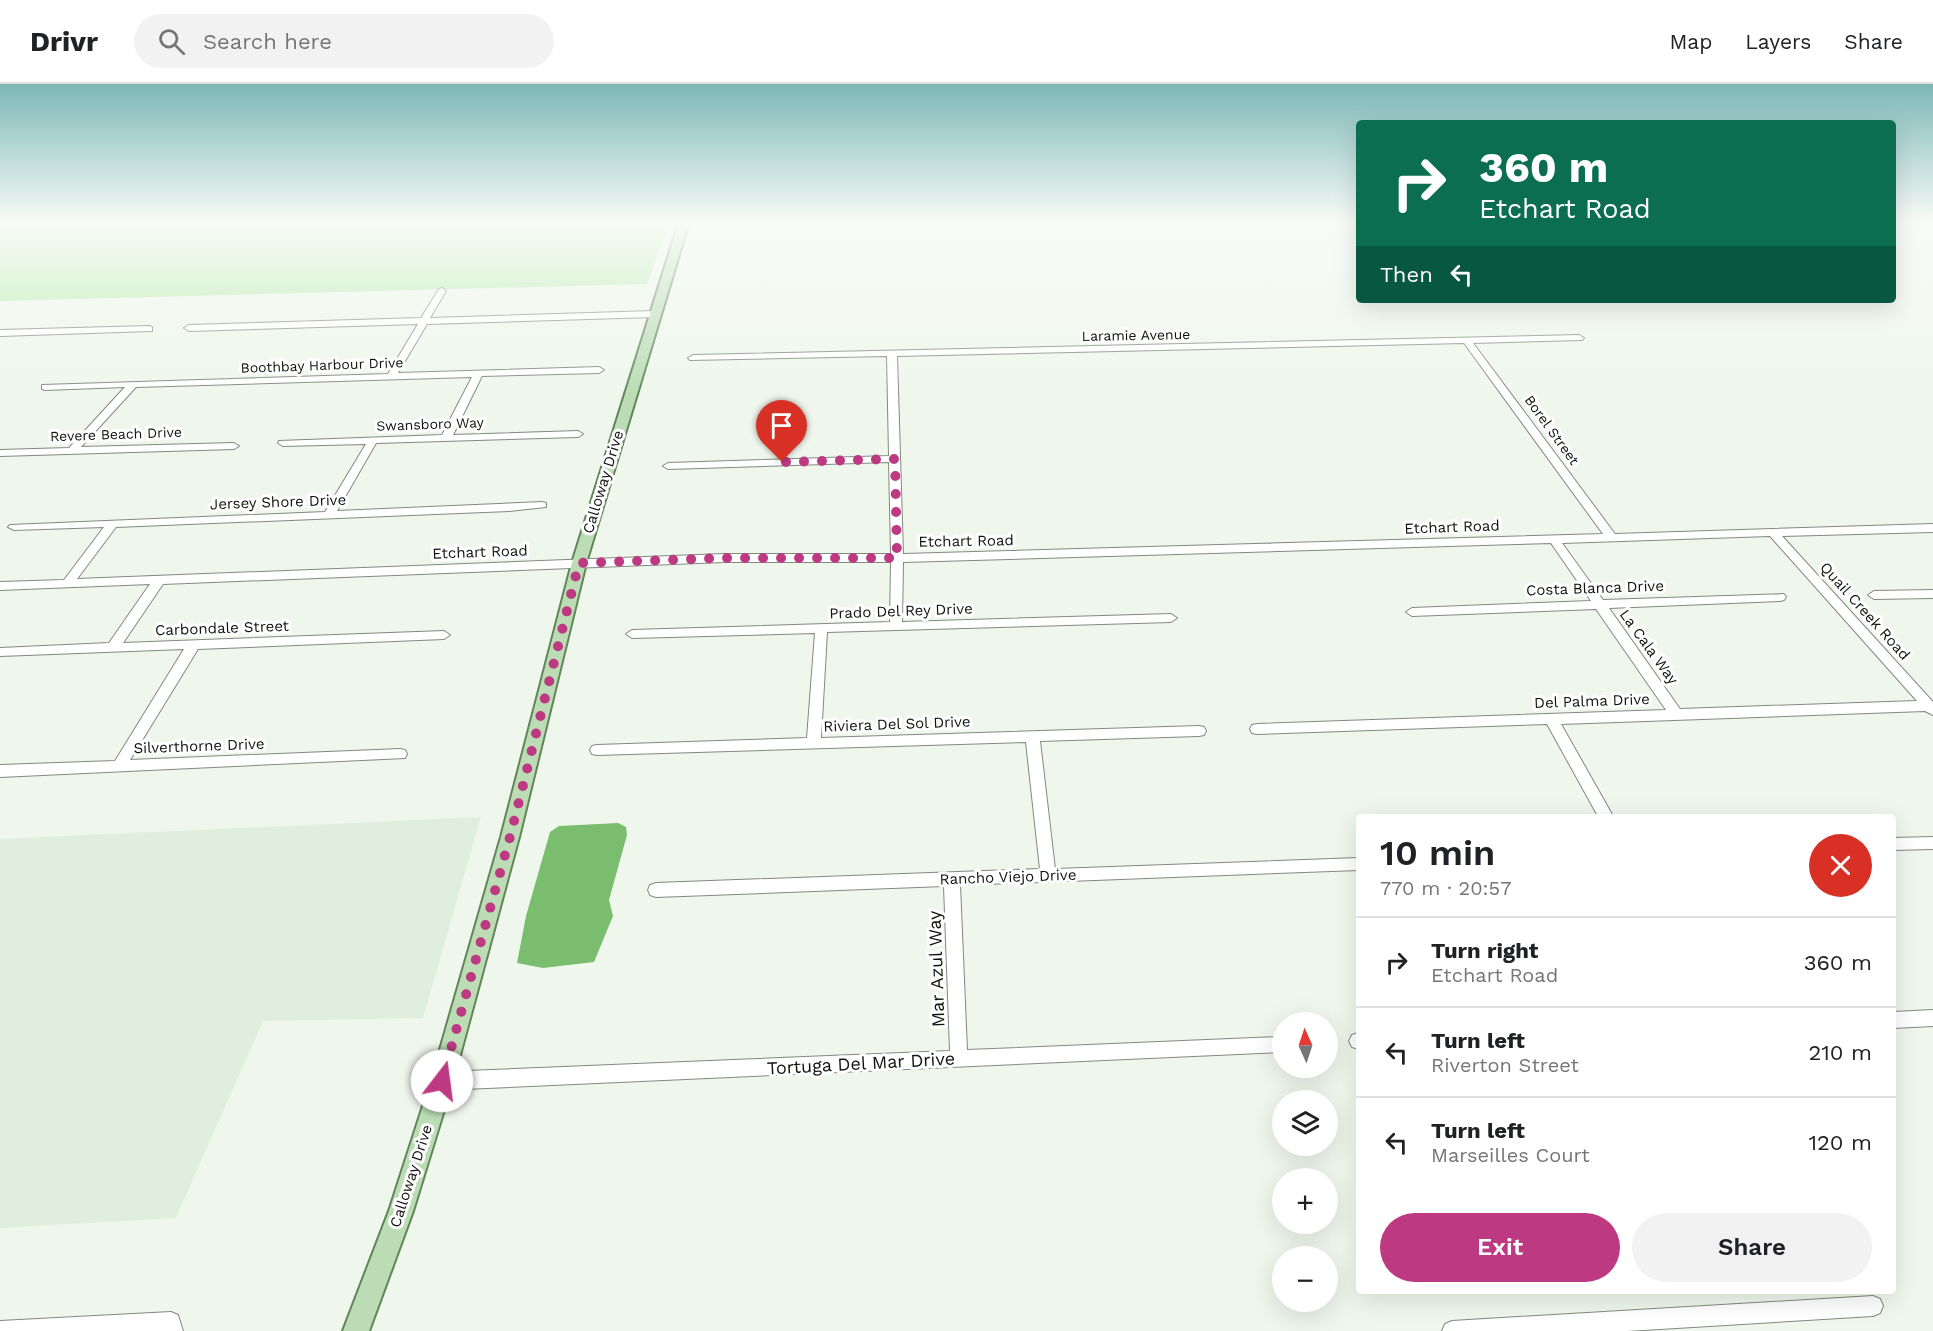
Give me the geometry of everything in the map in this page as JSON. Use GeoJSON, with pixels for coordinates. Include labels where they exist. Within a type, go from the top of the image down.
{"type":"FeatureCollection","features":[{"type":"Feature","properties":{"kind":"main road","name":"Calloway Drive"},"geometry":{"type":"LineString","coordinates":[[356,1331],[401,1211],[442,1081],[510,837],[579,563],[665,280]]}},
{"type":"Feature","properties":{"kind":"street"},"geometry":{"type":"LineString","coordinates":[[391,377],[442,291]]}},
{"type":"Feature","properties":{"kind":"street"},"geometry":{"type":"LineString","coordinates":[[189,328],[654,315]]}},
{"type":"Feature","properties":{"kind":"street"},"geometry":{"type":"LineString","coordinates":[[0,333],[149,329]]}},
{"type":"Feature","properties":{"kind":"street","name":"Laramie Avenue"},"geometry":{"type":"LineString","coordinates":[[693,358],[1579,338]]}},
{"type":"Feature","properties":{"kind":"street","name":"Borel Street"},"geometry":{"type":"LineString","coordinates":[[1467,341],[1611,537]]}},
{"type":"Feature","properties":{"kind":"street"},"geometry":{"type":"LineString","coordinates":[[892,353],[897,558],[896,627]]}},
{"type":"Feature","properties":{"kind":"street","name":"Boothbay Harbour Drive"},"geometry":{"type":"LineString","coordinates":[[45,387],[599,370]]}},
{"type":"Feature","properties":{"kind":"street"},"geometry":{"type":"LineString","coordinates":[[446,438],[478,374]]}},
{"type":"Feature","properties":{"kind":"street"},"geometry":{"type":"LineString","coordinates":[[72,451],[133,385]]}},
{"type":"Feature","properties":{"kind":"street","name":"Swansboro Way"},"geometry":{"type":"LineString","coordinates":[[283,444],[578,434]]}},
{"type":"Feature","properties":{"kind":"street"},"geometry":{"type":"LineString","coordinates":[[329,515],[373,440]]}},
{"type":"Feature","properties":{"kind":"street","name":"Revere Beach Drive"},"geometry":{"type":"LineString","coordinates":[[0,453],[234,446]]}},
{"type":"Feature","properties":{"kind":"street"},"geometry":{"type":"LineString","coordinates":[[668,466],[895,459]]}},
{"type":"Feature","properties":{"kind":"street","name":"Jersey Shore Drive"},"geometry":{"type":"LineString","coordinates":[[14,527],[542,505]]}},
{"type":"Feature","properties":{"kind":"street"},"geometry":{"type":"LineString","coordinates":[[68,583],[112,524]]}},
{"type":"Feature","properties":{"kind":"street","name":"Etchart Road"},"geometry":{"type":"LineString","coordinates":[[0,586],[724,558],[897,558],[1933,528]]}},
{"type":"Feature","properties":{"kind":"street","name":"Quail Creek Road"},"geometry":{"type":"LineString","coordinates":[[1773,533],[1931,709]]}},
{"type":"Feature","properties":{"kind":"street","name":"La Cala Way"},"geometry":{"type":"LineString","coordinates":[[1554,539],[1677,715]]}},
{"type":"Feature","properties":{"kind":"street"},"geometry":{"type":"LineString","coordinates":[[113,648],[159,580]]}},
{"type":"Feature","properties":{"kind":"street"},"geometry":{"type":"LineString","coordinates":[[1874,595],[1933,594]]}},
{"type":"Feature","properties":{"kind":"street","name":"Costa Blanca Drive"},"geometry":{"type":"LineString","coordinates":[[1412,612],[1780,597]]}},
{"type":"Feature","properties":{"kind":"street","name":"Prado Del Rey Drive"},"geometry":{"type":"LineString","coordinates":[[632,634],[1171,618]]}},
{"type":"Feature","properties":{"kind":"street"},"geometry":{"type":"LineString","coordinates":[[814,743],[821,630]]}},
{"type":"Feature","properties":{"kind":"street","name":"Carbondale Street"},"geometry":{"type":"LineString","coordinates":[[0,652],[444,635]]}},
{"type":"Feature","properties":{"kind":"street"},"geometry":{"type":"LineString","coordinates":[[119,766],[193,646]]}},
{"type":"Feature","properties":{"kind":"street","name":"Del Palma Drive"},"geometry":{"type":"LineString","coordinates":[[1257,729],[1931,709]]}},
{"type":"Feature","properties":{"kind":"street"},"geometry":{"type":"LineString","coordinates":[[1551,719],[1605,814]]}},
{"type":"Feature","properties":{"kind":"street","name":"Riviera Del Sol Drive"},"geometry":{"type":"LineString","coordinates":[[597,750],[1199,730]]}},
{"type":"Feature","properties":{"kind":"street"},"geometry":{"type":"LineString","coordinates":[[1032,736],[1048,875]]}},
{"type":"Feature","properties":{"kind":"street","name":"Silverthorne Drive"},"geometry":{"type":"LineString","coordinates":[[0,771],[400,754]]}},
{"type":"Feature","properties":{"kind":"street"},"geometry":{"type":"LineString","coordinates":[[1896,844],[1933,843]]}},
{"type":"Feature","properties":{"kind":"street","name":"Rancho Viejo Drive"},"geometry":{"type":"LineString","coordinates":[[656,890],[1356,864]]}},
{"type":"Feature","properties":{"kind":"street","name":"Mar Azul Way"},"geometry":{"type":"LineString","coordinates":[[952,879],[959,1058]]}},
{"type":"Feature","properties":{"kind":"street"},"geometry":{"type":"LineString","coordinates":[[1896,1020],[1933,1018]]}},
{"type":"Feature","properties":{"kind":"street","name":"Tortuga Del Mar Drive"},"geometry":{"type":"LineString","coordinates":[[442,1081],[1272,1045]]}},
{"type":"Feature","properties":{"kind":"street"},"geometry":{"type":"LineString","coordinates":[[1452,1331],[1873,1306]]}},
{"type":"Feature","properties":{"kind":"street"},"geometry":{"type":"LineString","coordinates":[[0,1331],[171,1322],[173,1331]]}},
{"type":"Feature","properties":{"kind":"shaded area"},"geometry":{"type":"Polygon","coordinates":[[[0,280],[648,280],[647,284],[0,301],[0,280]]]}},
{"type":"Feature","properties":{"kind":"shaded area"},"geometry":{"type":"Polygon","coordinates":[[[481,817],[423,1018],[263,1021],[176,1218],[0,1228],[0,839],[481,817]]]}},
{"type":"Feature","properties":{"kind":"shaded area"},"geometry":{"type":"Polygon","coordinates":[[[618,823],[626,827],[627,835],[609,900],[613,916],[594,962],[543,968],[517,963],[526,916],[550,832],[559,826],[618,823]]]}},
{"type":"Feature","properties":{"kind":"route"},"geometry":{"type":"LineString","coordinates":[[442,1081],[510,837],[579,563],[724,558],[897,558],[895,459],[782,462]]}}]}
